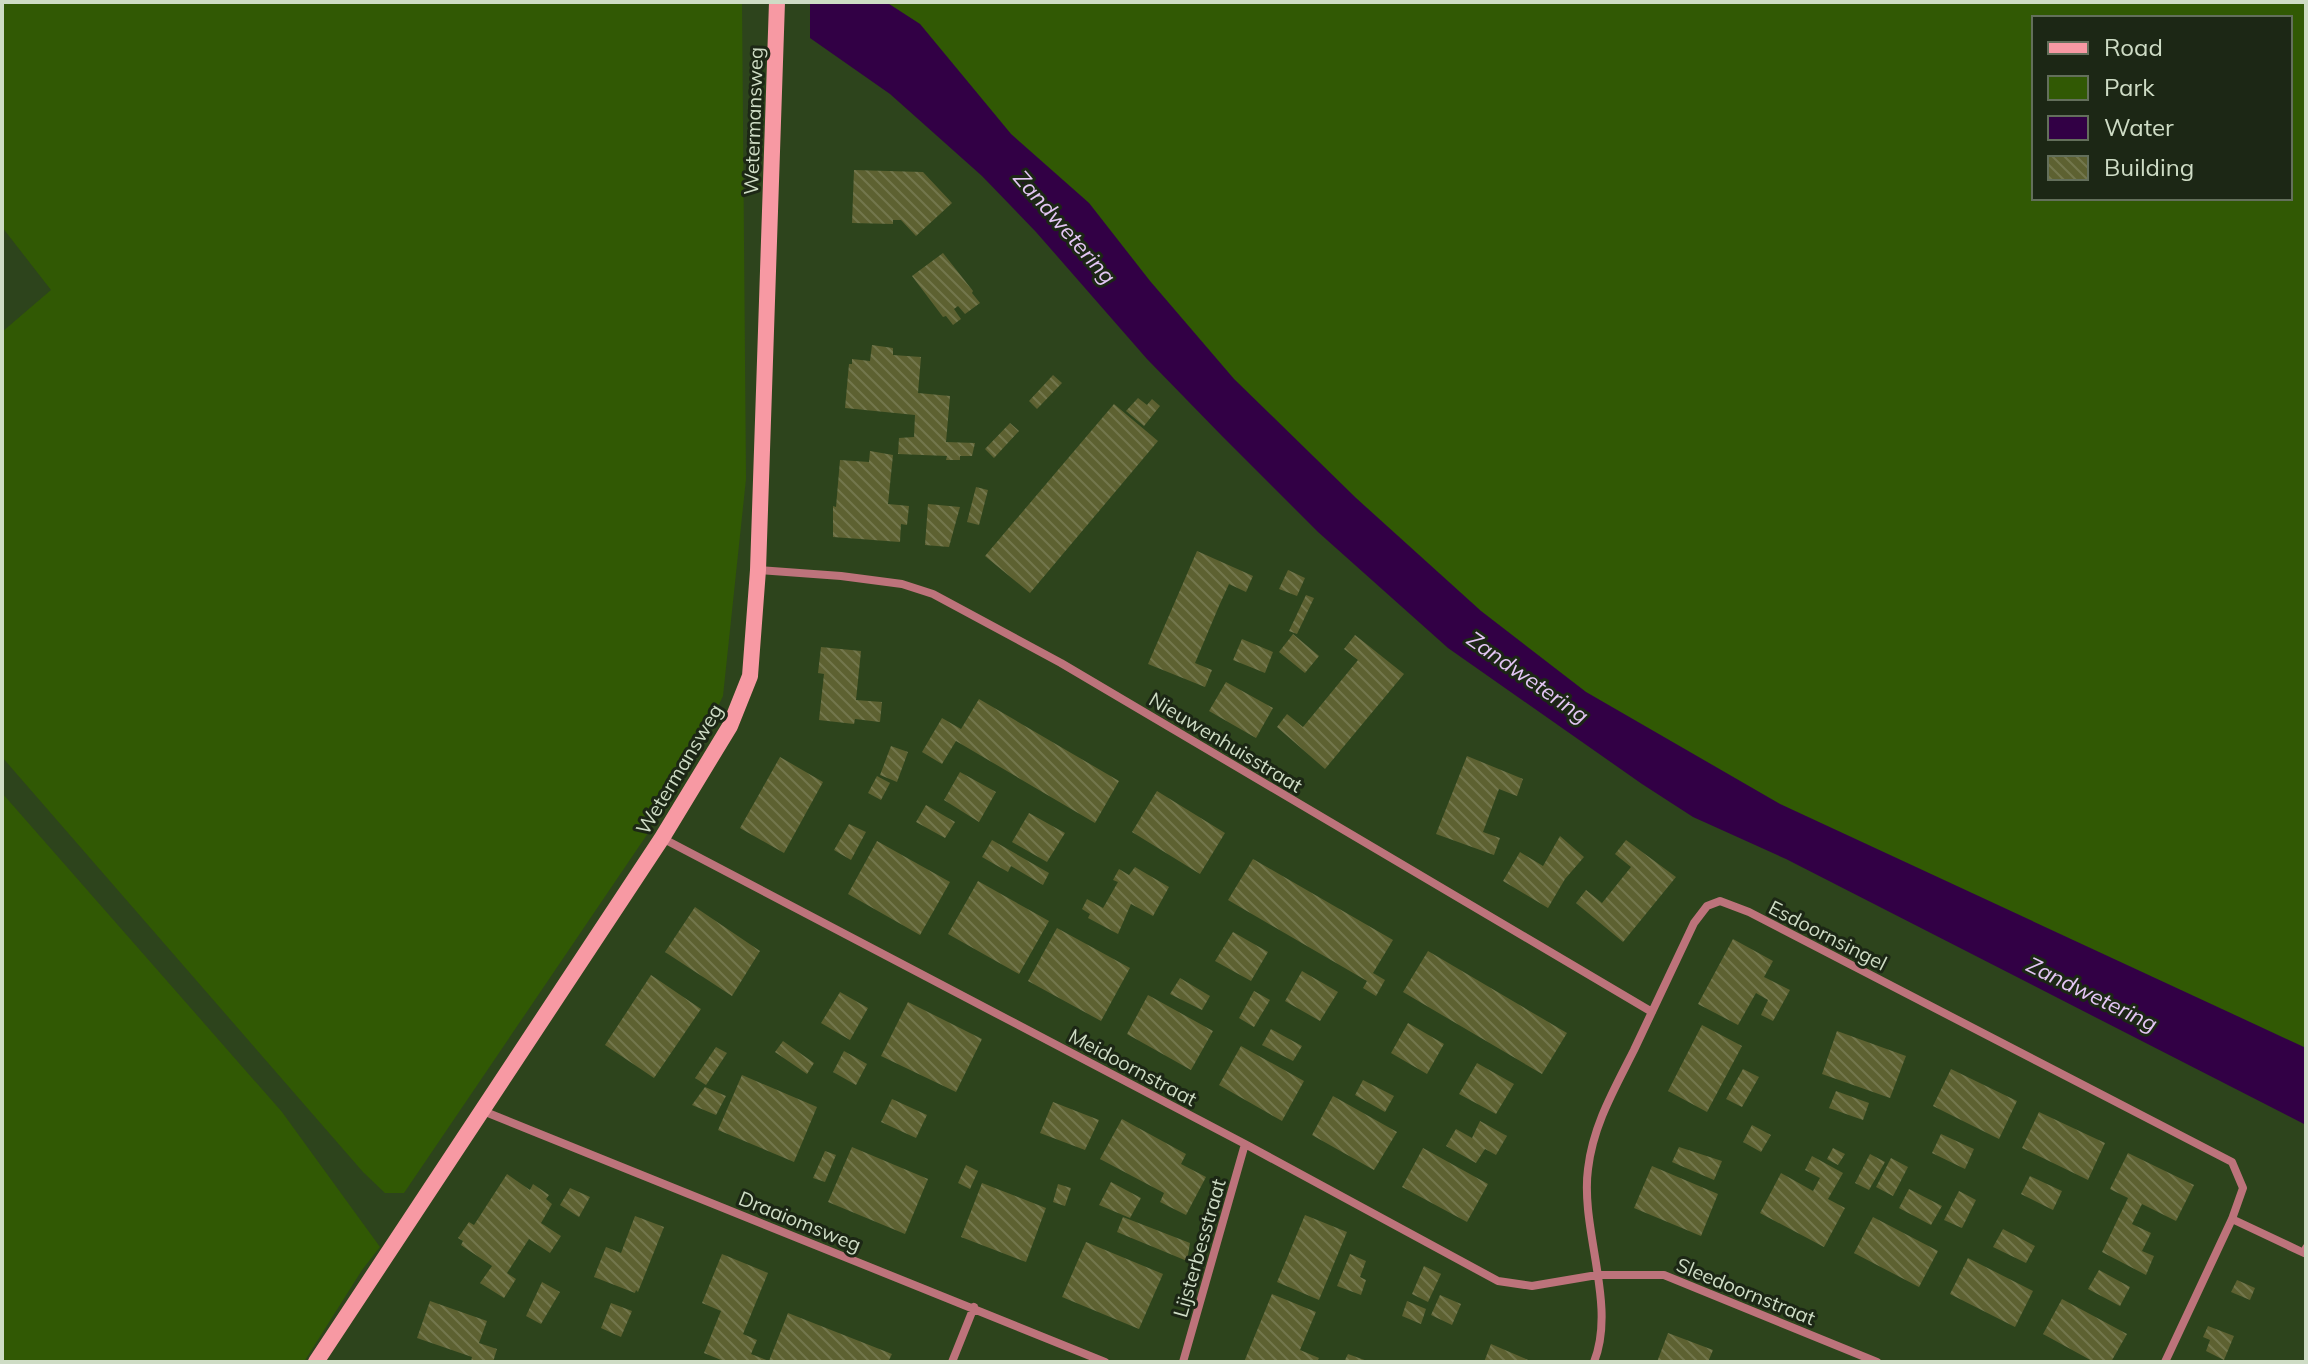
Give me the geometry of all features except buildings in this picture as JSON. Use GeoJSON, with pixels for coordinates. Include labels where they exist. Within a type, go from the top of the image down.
{"type":"FeatureCollection","features":[{"type":"Feature","properties":{"kind":"street","name":"Wetermansweg"},"geometry":{"type":"LineString","coordinates":[[316,1362],[662,838],[738,711],[750,676],[758,570],[777,2]]}},
{"type":"Feature","properties":{"kind":"street","name":"Nieuwenhuisstraat"},"geometry":{"type":"LineString","coordinates":[[758,570],[902,584],[933,594],[1061,663],[1652,1012]]}},
{"type":"Feature","properties":{"kind":"street","name":"Meidoornstraat"},"geometry":{"type":"LineString","coordinates":[[662,838],[1245,1144],[1498,1281],[1532,1286],[1597,1275]]}},
{"type":"Feature","properties":{"kind":"street","name":"Esdoornsingel"},"geometry":{"type":"LineString","coordinates":[[1594,1362],[1602,1342],[1586,1195],[1587,1169],[1595,1129],[1694,923],[1707,906],[1720,901],[1764,919],[2232,1162],[2243,1188],[2232,1219]]}},
{"type":"Feature","properties":{"kind":"street","name":"Draaiomsweg"},"geometry":{"type":"LineString","coordinates":[[483,1111],[1105,1362]]}},
{"type":"Feature","properties":{"kind":"street","name":"Lijsterbesstraat"},"geometry":{"type":"LineString","coordinates":[[1183,1362],[1245,1144]]}},
{"type":"Feature","properties":{"kind":"street"},"geometry":{"type":"LineString","coordinates":[[2165,1362],[2232,1219],[2304,1253],[2306,1248]]}},
{"type":"Feature","properties":{"kind":"street","name":"Sleedoornstraat"},"geometry":{"type":"LineString","coordinates":[[1597,1275],[1664,1275],[1877,1362]]}},
{"type":"Feature","properties":{"kind":"street"},"geometry":{"type":"LineString","coordinates":[[952,1362],[974,1307]]}},
{"type":"Feature","properties":{"kind":"green space"},"geometry":{"type":"Polygon","coordinates":[[[2,2],[742,2],[746,479],[723,696],[682,783],[404,1193],[385,1193],[363,1172],[2,757],[2,332],[51,290],[2,227],[2,2]]]}},
{"type":"Feature","properties":{"kind":"green space"},"geometry":{"type":"Polygon","coordinates":[[[886,2],[2306,2],[2306,1048],[1780,804],[1586,692],[1481,611],[1356,498],[1234,379],[1150,281],[1089,203],[1011,134],[920,24],[886,2]]]}},
{"type":"Feature","properties":{"kind":"green space"},"geometry":{"type":"Polygon","coordinates":[[[2,793],[282,1112],[380,1247],[304,1362],[2,1362],[2,793]]]}},
{"type":"Feature","properties":{"kind":"water","name":"Zandwetering"},"geometry":{"type":"Polygon","coordinates":[[[810,2],[886,2],[920,24],[1011,134],[1089,203],[1150,281],[1234,379],[1356,498],[1481,611],[1586,692],[1780,804],[2306,1048],[2306,1125],[1786,859],[1693,817],[1448,648],[1318,532],[1222,436],[1147,359],[1036,232],[982,176],[890,94],[810,38],[810,2]]]}}]}
